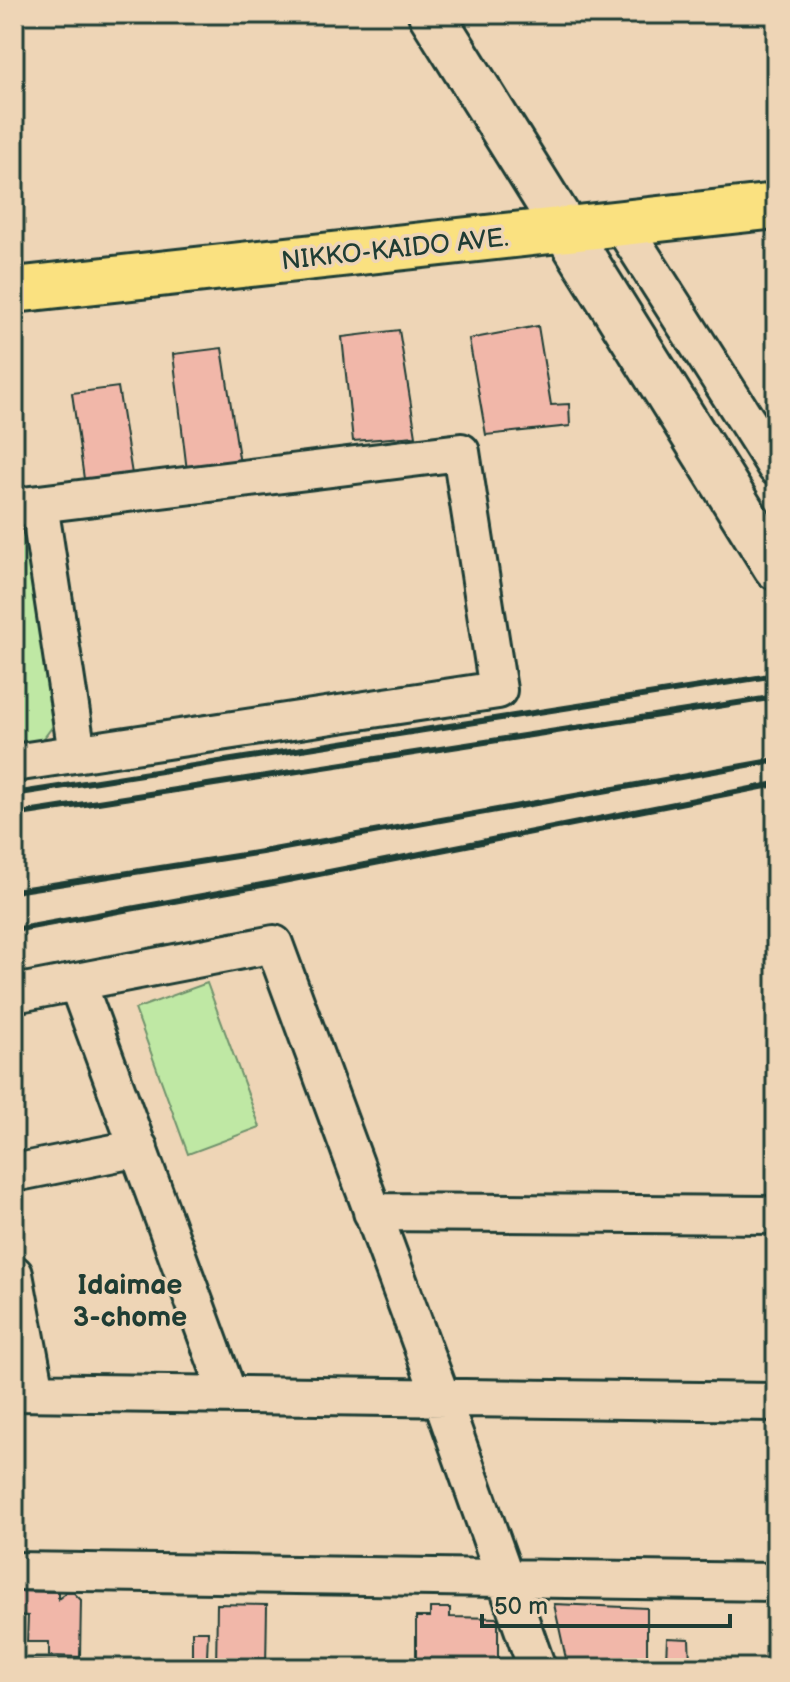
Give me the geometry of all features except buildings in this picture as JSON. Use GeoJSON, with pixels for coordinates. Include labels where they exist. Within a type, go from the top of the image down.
{"type":"FeatureCollection","features":[{"type":"Feature","properties":{"kind":"highway","name":"NIKKO-KAIDO AVE."},"geometry":{"type":"LineString","coordinates":[[14,290],[776,206]]}},
{"type":"Feature","properties":{"kind":"main road"},"geometry":{"type":"LineString","coordinates":[[431,14],[776,567]]}},
{"type":"Feature","properties":{"kind":"street"},"geometry":{"type":"LineString","coordinates":[[622,225],[776,467]]}},
{"type":"Feature","properties":{"kind":"street"},"geometry":{"type":"LineString","coordinates":[[14,763],[498,690],[461,452],[26,505],[77,753]]}},
{"type":"Feature","properties":{"kind":"street"},"geometry":{"type":"LineString","coordinates":[[14,994],[274,944],[537,1668]]}},
{"type":"Feature","properties":{"kind":"street"},"geometry":{"type":"LineString","coordinates":[[77,982],[228,1394]]}},
{"type":"Feature","properties":{"kind":"street"},"geometry":{"type":"LineString","coordinates":[[14,1173],[139,1148]]}},
{"type":"Feature","properties":{"kind":"street"},"geometry":{"type":"LineString","coordinates":[[372,1212],[776,1215]]}},
{"type":"Feature","properties":{"kind":"street"},"geometry":{"type":"LineString","coordinates":[[14,1274],[25,1392],[776,1402]]}},
{"type":"Feature","properties":{"kind":"street"},"geometry":{"type":"LineString","coordinates":[[14,1571],[776,1582]]}},
{"type":"Feature","properties":{"kind":"green space"},"geometry":{"type":"Polygon","coordinates":[[[14,527],[28,538],[58,719],[41,742],[14,746],[14,527]]]}},
{"type":"Feature","properties":{"kind":"green space"},"geometry":{"type":"Polygon","coordinates":[[[207,983],[260,1127],[188,1154],[135,1009],[207,983]]]}},
{"type":"Feature","properties":{"kind":"railway"},"geometry":{"type":"LineString","coordinates":[[14,794],[776,675]]}},
{"type":"Feature","properties":{"kind":"railway"},"geometry":{"type":"LineString","coordinates":[[14,815],[776,697]]}},
{"type":"Feature","properties":{"kind":"railway"},"geometry":{"type":"LineString","coordinates":[[14,891],[262,852],[776,760]]}},
{"type":"Feature","properties":{"kind":"railway"},"geometry":{"type":"LineString","coordinates":[[14,930],[273,883],[776,784]]}},
{"type":"Feature","properties":{"kind":"district","name":"Idaimae 3-chome"},"geometry":{"type":"Point","coordinates":[130,1301]}}]}
